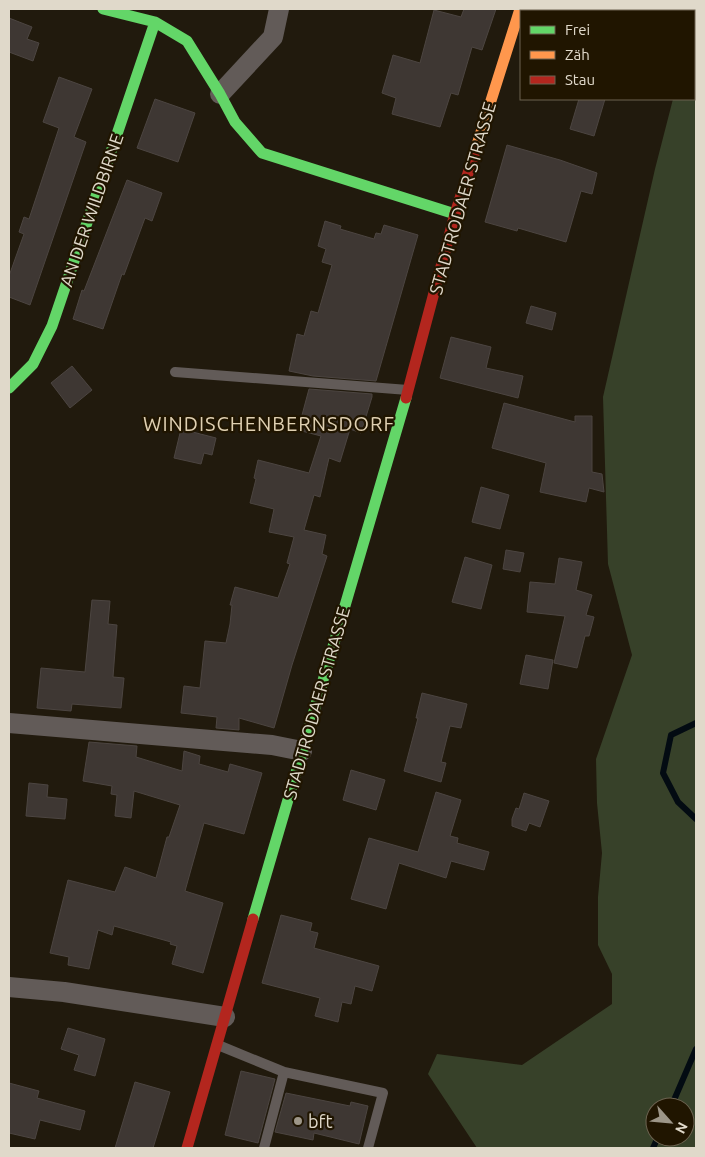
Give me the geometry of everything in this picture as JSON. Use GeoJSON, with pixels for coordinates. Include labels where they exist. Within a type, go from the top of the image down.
{"type":"FeatureCollection","features":[{"type":"Feature","properties":{"kind":"main road"},"geometry":{"type":"LineString","coordinates":[[103,9],[154,22],[187,41],[235,122],[262,153],[456,214]]}},
{"type":"Feature","properties":{"kind":"main road","name":"STADTRODAER STRASSE"},"geometry":{"type":"LineString","coordinates":[[190,1146],[225,1017],[408,390],[456,214],[520,9]]}},
{"type":"Feature","properties":{"kind":"main road","name":"AN DER WILDBIRNE"},"geometry":{"type":"LineString","coordinates":[[9,388],[33,364],[52,326],[154,22]]}},
{"type":"Feature","properties":{"kind":"street"},"geometry":{"type":"LineString","coordinates":[[220,94],[273,37],[279,9]]}},
{"type":"Feature","properties":{"kind":"street"},"geometry":{"type":"LineString","coordinates":[[9,723],[272,745],[302,751]]}},
{"type":"Feature","properties":{"kind":"street"},"geometry":{"type":"LineString","coordinates":[[9,987],[64,992],[225,1017]]}},
{"type":"Feature","properties":{"kind":"lane"},"geometry":{"type":"LineString","coordinates":[[508,45],[520,47]]}},
{"type":"Feature","properties":{"kind":"lane"},"geometry":{"type":"LineString","coordinates":[[175,372],[408,390]]}},
{"type":"Feature","properties":{"kind":"lane"},"geometry":{"type":"LineString","coordinates":[[217,1045],[284,1072],[383,1093],[368,1148]]}},
{"type":"Feature","properties":{"kind":"lane"},"geometry":{"type":"LineString","coordinates":[[264,1148],[284,1072]]}},
{"type":"Feature","properties":{"kind":"green space"},"geometry":{"type":"Polygon","coordinates":[[[696,52],[696,1148],[477,1148],[428,1074],[437,1054],[522,1065],[612,1004],[612,974],[598,945],[598,897],[602,853],[597,803],[596,759],[632,655],[608,564],[603,397],[673,100],[695,100],[696,52]]]}},
{"type":"Feature","properties":{"kind":"building"},"geometry":{"type":"Polygon","coordinates":[[[464,9],[496,9],[482,50],[472,47],[458,95],[451,93],[440,127],[392,114],[396,98],[382,93],[393,55],[420,63],[434,10],[461,17],[464,9]]]}},
{"type":"Feature","properties":{"kind":"building"},"geometry":{"type":"Polygon","coordinates":[[[9,18],[32,27],[27,39],[39,43],[33,61],[9,52],[9,18]]]}},
{"type":"Feature","properties":{"kind":"building"},"geometry":{"type":"Polygon","coordinates":[[[59,77],[92,89],[74,137],[86,142],[30,305],[9,297],[9,276],[24,234],[19,232],[24,217],[29,219],[59,128],[43,122],[59,77]]]}},
{"type":"Feature","properties":{"kind":"building"},"geometry":{"type":"Polygon","coordinates":[[[155,99],[195,113],[178,162],[137,148],[155,99]]]}},
{"type":"Feature","properties":{"kind":"building"},"geometry":{"type":"Polygon","coordinates":[[[579,100],[605,100],[594,136],[570,129],[579,100]]]}},
{"type":"Feature","properties":{"kind":"building"},"geometry":{"type":"Polygon","coordinates":[[[507,145],[597,173],[592,194],[581,191],[566,242],[518,228],[517,231],[485,222],[507,145]]]}},
{"type":"Feature","properties":{"kind":"building"},"geometry":{"type":"Polygon","coordinates":[[[127,180],[162,193],[152,221],[145,218],[124,275],[122,274],[103,329],[73,319],[82,290],[84,291],[127,180]]]}},
{"type":"Feature","properties":{"kind":"building"},"geometry":{"type":"Polygon","coordinates":[[[325,221],[341,226],[340,229],[374,239],[376,233],[381,234],[384,225],[418,235],[376,381],[313,376],[289,371],[297,334],[304,336],[311,311],[318,313],[332,265],[322,262],[326,249],[318,246],[325,221]]]}},
{"type":"Feature","properties":{"kind":"building"},"geometry":{"type":"Polygon","coordinates":[[[531,306],[556,313],[552,330],[526,323],[531,306]]]}},
{"type":"Feature","properties":{"kind":"building"},"geometry":{"type":"Polygon","coordinates":[[[451,337],[491,347],[486,368],[523,376],[518,398],[440,378],[451,337]]]}},
{"type":"Feature","properties":{"kind":"building"},"geometry":{"type":"Polygon","coordinates":[[[72,366],[92,390],[70,408],[51,383],[72,366]]]}},
{"type":"Feature","properties":{"kind":"building"},"geometry":{"type":"Polygon","coordinates":[[[309,389],[372,394],[372,397],[361,433],[350,429],[340,462],[329,458],[320,497],[314,495],[304,530],[326,535],[322,554],[327,556],[274,728],[239,718],[239,730],[216,728],[217,717],[181,713],[184,686],[200,688],[205,641],[226,643],[232,605],[230,605],[235,587],[278,598],[290,564],[287,563],[294,537],[269,532],[274,509],[250,503],[256,479],[254,478],[258,460],[309,473],[321,436],[298,430],[309,389]]]}},
{"type":"Feature","properties":{"kind":"building"},"geometry":{"type":"Polygon","coordinates":[[[504,403],[575,422],[575,416],[592,416],[592,472],[602,474],[604,492],[589,488],[586,502],[540,492],[546,463],[492,448],[504,403]]]}},
{"type":"Feature","properties":{"kind":"building"},"geometry":{"type":"Polygon","coordinates":[[[181,429],[216,438],[212,455],[204,453],[201,464],[174,458],[181,429]]]}},
{"type":"Feature","properties":{"kind":"building"},"geometry":{"type":"Polygon","coordinates":[[[481,487],[509,495],[500,529],[472,522],[481,487]]]}},
{"type":"Feature","properties":{"kind":"building"},"geometry":{"type":"Polygon","coordinates":[[[506,550],[524,553],[520,572],[503,569],[506,550]]]}},
{"type":"Feature","properties":{"kind":"building"},"geometry":{"type":"Polygon","coordinates":[[[465,557],[492,565],[481,609],[452,602],[465,557]]]}},
{"type":"Feature","properties":{"kind":"building"},"geometry":{"type":"Polygon","coordinates":[[[559,558],[582,562],[576,590],[592,595],[586,615],[594,617],[589,636],[585,636],[577,668],[554,663],[565,616],[527,612],[530,582],[555,584],[559,558]]]}},
{"type":"Feature","properties":{"kind":"building"},"geometry":{"type":"Polygon","coordinates":[[[92,600],[110,601],[108,624],[117,625],[113,677],[124,678],[121,708],[72,704],[71,711],[37,708],[41,668],[85,672],[92,600]]]}},
{"type":"Feature","properties":{"kind":"building"},"geometry":{"type":"Polygon","coordinates":[[[526,655],[553,660],[548,689],[520,684],[526,655]]]}},
{"type":"Feature","properties":{"kind":"building"},"geometry":{"type":"Polygon","coordinates":[[[422,693],[467,704],[461,728],[450,726],[441,762],[446,763],[441,782],[404,771],[418,718],[416,718],[422,693]]]}},
{"type":"Feature","properties":{"kind":"building"},"geometry":{"type":"Polygon","coordinates":[[[89,742],[137,746],[136,757],[182,771],[184,751],[200,756],[199,764],[228,772],[230,764],[262,773],[244,834],[204,823],[185,891],[223,903],[203,973],[172,964],[177,946],[170,944],[171,942],[114,926],[112,935],[98,930],[89,969],[68,965],[69,957],[50,953],[68,880],[115,892],[125,867],[156,878],[167,837],[169,837],[180,805],[134,791],[131,818],[115,816],[117,795],[111,794],[112,786],[83,781],[89,742]]]}},
{"type":"Feature","properties":{"kind":"building"},"geometry":{"type":"Polygon","coordinates":[[[351,770],[385,780],[376,810],[343,800],[351,770]]]}},
{"type":"Feature","properties":{"kind":"building"},"geometry":{"type":"Polygon","coordinates":[[[29,783],[48,785],[47,797],[67,799],[65,819],[26,816],[29,783]]]}},
{"type":"Feature","properties":{"kind":"building"},"geometry":{"type":"Polygon","coordinates":[[[436,792],[461,800],[450,836],[458,838],[457,843],[489,852],[484,870],[451,861],[446,878],[399,863],[386,909],[351,899],[369,838],[418,852],[436,792]]]}},
{"type":"Feature","properties":{"kind":"building"},"geometry":{"type":"Polygon","coordinates":[[[524,793],[549,801],[540,827],[529,823],[526,831],[512,826],[512,819],[516,808],[519,809],[524,793]]]}},
{"type":"Feature","properties":{"kind":"building"},"geometry":{"type":"Polygon","coordinates":[[[281,915],[312,923],[310,931],[318,933],[314,948],[379,966],[372,991],[355,986],[351,1004],[342,1002],[338,1022],[315,1016],[320,998],[262,983],[281,915]]]}},
{"type":"Feature","properties":{"kind":"building"},"geometry":{"type":"Polygon","coordinates":[[[68,1028],[105,1039],[95,1076],[74,1070],[79,1055],[61,1049],[68,1028]]]}},
{"type":"Feature","properties":{"kind":"building"},"geometry":{"type":"Polygon","coordinates":[[[241,1071],[275,1079],[258,1143],[225,1135],[241,1071]]]}},
{"type":"Feature","properties":{"kind":"building"},"geometry":{"type":"Polygon","coordinates":[[[135,1082],[170,1092],[161,1122],[153,1148],[115,1148],[135,1082]]]}},
{"type":"Feature","properties":{"kind":"building"},"geometry":{"type":"Polygon","coordinates":[[[9,1083],[39,1091],[37,1098],[85,1111],[80,1130],[40,1120],[35,1139],[9,1133],[9,1083]]]}},
{"type":"Feature","properties":{"kind":"building"},"geometry":{"type":"Polygon","coordinates":[[[286,1093],[350,1106],[351,1102],[368,1106],[359,1144],[314,1133],[313,1140],[275,1132],[286,1093]]]}},
{"type":"Feature","properties":{"kind":"waterway"},"geometry":{"type":"LineString","coordinates":[[696,723],[671,735],[663,773],[678,802],[696,819]]}},
{"type":"Feature","properties":{"kind":"waterway"},"geometry":{"type":"LineString","coordinates":[[675,1097],[696,1049]]}},
{"type":"Feature","properties":{"kind":"traffic: fast"},"geometry":{"type":"LineString","coordinates":[[103,9],[155,22],[187,41],[235,122],[262,153],[455,214]]}},
{"type":"Feature","properties":{"kind":"traffic: fast"},"geometry":{"type":"LineString","coordinates":[[9,388],[33,364],[52,326],[155,22]]}},
{"type":"Feature","properties":{"kind":"traffic: fast"},"geometry":{"type":"LineString","coordinates":[[253,919],[406,398]]}},
{"type":"Feature","properties":{"kind":"traffic: slow"},"geometry":{"type":"LineString","coordinates":[[476,148],[520,9]]}},
{"type":"Feature","properties":{"kind":"traffic: jam"},"geometry":{"type":"LineString","coordinates":[[406,398],[455,214],[476,148]]}},
{"type":"Feature","properties":{"kind":"traffic: jam"},"geometry":{"type":"LineString","coordinates":[[187,1148],[253,919]]}},
{"type":"Feature","properties":{"kind":"place","name":"bft"},"geometry":{"type":"Point","coordinates":[298,1121]}},
{"type":"Feature","properties":{"kind":"district","name":"WINDISCHENBERNSDORF"},"geometry":{"type":"Point","coordinates":[269,423]}}]}
